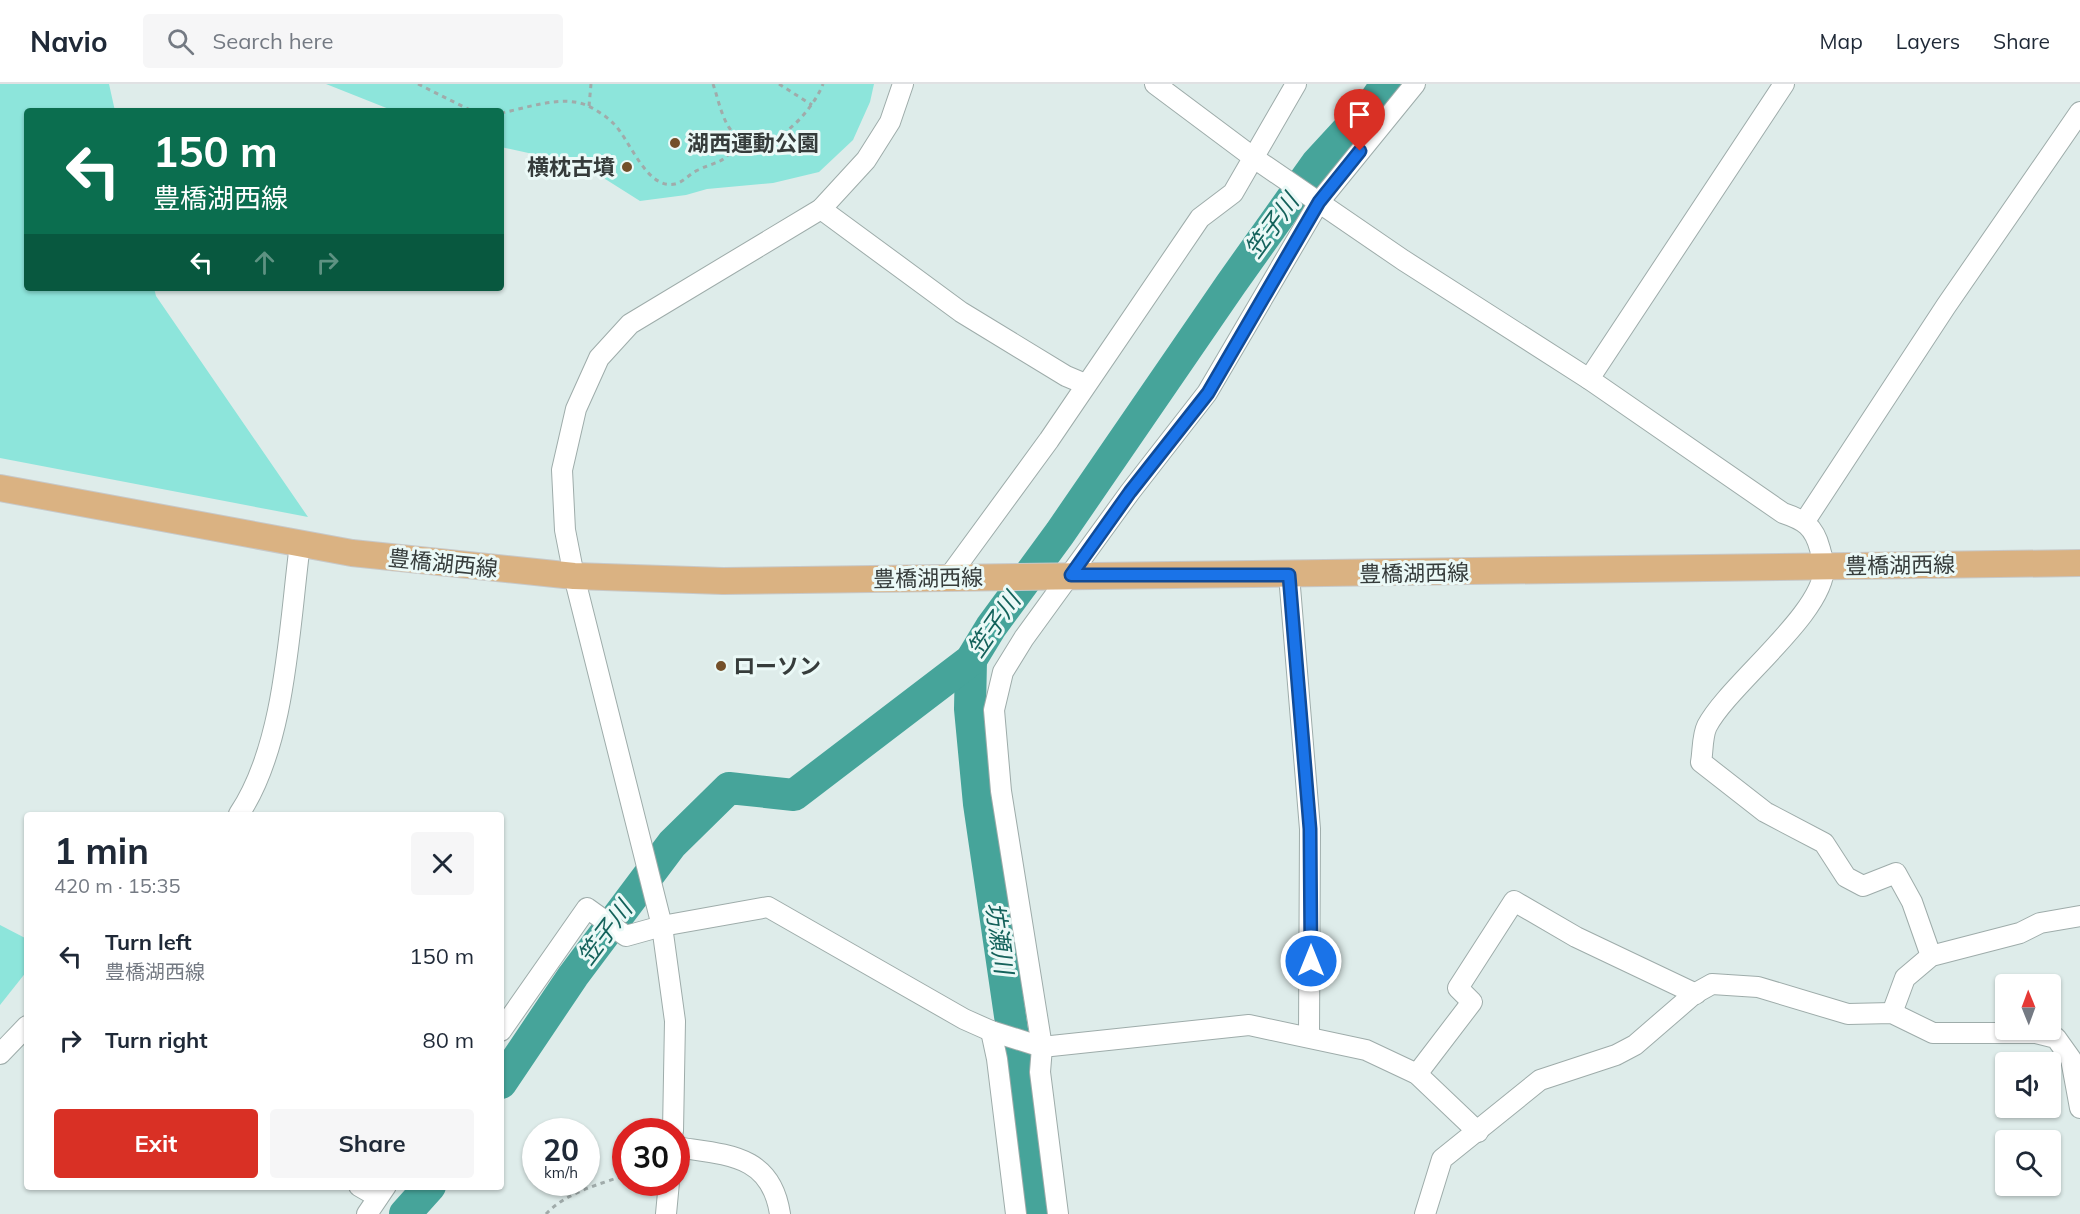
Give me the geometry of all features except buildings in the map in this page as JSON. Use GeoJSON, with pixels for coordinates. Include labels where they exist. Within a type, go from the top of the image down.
{"type":"FeatureCollection","features":[{"type":"Feature","properties":{"kind":"main road","name":"豊橋湖西線"},"geometry":{"type":"LineString","coordinates":[[0,488],[352,553],[574,576],[723,581],[1061,575],[1289,575],[2080,562]]}},
{"type":"Feature","properties":{"kind":"street"},"geometry":{"type":"LineString","coordinates":[[673,1118],[675,1020],[662,926],[574,576],[565,530],[562,470],[576,409],[599,358],[630,324],[821,210],[866,160],[890,122],[903,84]]}},
{"type":"Feature","properties":{"kind":"street"},"geometry":{"type":"LineString","coordinates":[[1155,84],[1259,161],[1403,260],[1589,379],[1784,513],[1805,521],[1818,540],[1824,567],[1821,583],[1798,620],[1776,648],[1752,669],[1706,728],[1701,762],[1765,812],[1824,843],[1846,878],[1863,886],[1896,873],[1912,902],[1930,956]]}},
{"type":"Feature","properties":{"kind":"street"},"geometry":{"type":"LineString","coordinates":[[959,577],[1085,384],[1200,218],[1233,193],[1259,161],[1296,84]]}},
{"type":"Feature","properties":{"kind":"street"},"geometry":{"type":"LineString","coordinates":[[1058,1214],[1006,825],[994,710],[1003,672],[1061,575],[1208,393],[1319,202],[1415,84]]}},
{"type":"Feature","properties":{"kind":"street"},"geometry":{"type":"LineString","coordinates":[[1589,379],[1784,84]]}},
{"type":"Feature","properties":{"kind":"street"},"geometry":{"type":"LineString","coordinates":[[1805,521],[1952,297],[2080,112]]}},
{"type":"Feature","properties":{"kind":"street"},"geometry":{"type":"LineString","coordinates":[[821,210],[961,312],[1066,376],[1085,384]]}},
{"type":"Feature","properties":{"kind":"street"},"geometry":{"type":"LineString","coordinates":[[240,812],[251,797],[271,747],[300,544]]}},
{"type":"Feature","properties":{"kind":"street"},"geometry":{"type":"LineString","coordinates":[[1289,575],[1310,829],[1309,1036]]}},
{"type":"Feature","properties":{"kind":"street"},"geometry":{"type":"LineString","coordinates":[[1417,1074],[1472,1002],[1458,988],[1514,901],[1576,937],[1696,994]]}},
{"type":"Feature","properties":{"kind":"street"},"geometry":{"type":"LineString","coordinates":[[504,1027],[588,908],[626,936],[662,926],[768,907],[964,1019],[1037,1046],[1249,1025],[1309,1036],[1366,1050],[1417,1074],[1478,1132]]}},
{"type":"Feature","properties":{"kind":"street"},"geometry":{"type":"LineString","coordinates":[[1892,1013],[1905,978],[1930,956],[2020,933],[2040,923],[2080,916]]}},
{"type":"Feature","properties":{"kind":"street"},"geometry":{"type":"LineString","coordinates":[[1425,1214],[1443,1159],[1540,1080],[1616,1055],[1635,1045],[1696,994],[1712,984],[1727,983],[1758,987],[1848,1014],[1892,1013],[1933,1033],[2036,1033],[2056,1038],[2071,1059],[2080,1108]]}},
{"type":"Feature","properties":{"kind":"street"},"geometry":{"type":"LineString","coordinates":[[0,1054],[24,1029]]}},
{"type":"Feature","properties":{"kind":"street"},"geometry":{"type":"LineString","coordinates":[[995,1032],[1016,1214]]}},
{"type":"Feature","properties":{"kind":"street"},"geometry":{"type":"LineString","coordinates":[[690,1150],[741,1159],[765,1173],[777,1197],[780,1214]]}},
{"type":"Feature","properties":{"kind":"street"},"geometry":{"type":"LineString","coordinates":[[367,1214],[382,1192]]}},
{"type":"Feature","properties":{"kind":"street"},"geometry":{"type":"LineString","coordinates":[[666,1214],[668,1196]]}},
{"type":"Feature","properties":{"kind":"path"},"geometry":{"type":"LineString","coordinates":[[418,84],[466,108]]}},
{"type":"Feature","properties":{"kind":"path"},"geometry":{"type":"LineString","coordinates":[[589,106],[591,84]]}},
{"type":"Feature","properties":{"kind":"path"},"geometry":{"type":"LineString","coordinates":[[713,84],[723,114],[737,138],[745,142],[756,143],[779,136],[807,114],[823,84]]}},
{"type":"Feature","properties":{"kind":"path"},"geometry":{"type":"LineString","coordinates":[[779,84],[812,105]]}},
{"type":"Feature","properties":{"kind":"path"},"geometry":{"type":"LineString","coordinates":[[504,112],[570,100],[589,106],[613,123],[650,176],[664,185],[677,184],[698,170],[719,163],[731,154],[737,138]]}},
{"type":"Feature","properties":{"kind":"path"},"geometry":{"type":"LineString","coordinates":[[546,1214],[574,1195],[612,1180]]}},
{"type":"Feature","properties":{"kind":"shaded area"},"geometry":{"type":"Polygon","coordinates":[[[0,84],[109,84],[114,108],[24,108],[24,291],[155,291],[308,517],[0,458],[0,84]]]}},
{"type":"Feature","properties":{"kind":"shaded area","name":"湖西運動公園"},"geometry":{"type":"Polygon","coordinates":[[[326,84],[874,84],[870,102],[853,140],[819,172],[773,183],[707,189],[686,195],[640,201],[583,165],[504,148],[504,108],[386,108],[326,84]]]}},
{"type":"Feature","properties":{"kind":"shaded area"},"geometry":{"type":"Polygon","coordinates":[[[0,925],[24,937],[24,975],[0,1005],[0,925]]]}},
{"type":"Feature","properties":{"kind":"waterway","name":"笠子川"},"geometry":{"type":"LineString","coordinates":[[504,1079],[573,976],[672,844],[729,788],[794,795],[971,660],[991,627],[1060,533],[1317,163],[1376,99],[1386,84]]}},
{"type":"Feature","properties":{"kind":"waterway","name":"坊瀬川"},"geometry":{"type":"LineString","coordinates":[[971,660],[970,709],[979,804],[1039,1214]]}},
{"type":"Feature","properties":{"kind":"waterway","name":"笠子川"},"geometry":{"type":"LineString","coordinates":[[405,1214],[426,1190]]}},
{"type":"Feature","properties":{"kind":"place","name":"湖西運動公園"},"geometry":{"type":"Point","coordinates":[675,143]}},
{"type":"Feature","properties":{"kind":"place","name":"横枕古墳"},"geometry":{"type":"Point","coordinates":[627,167]}},
{"type":"Feature","properties":{"kind":"place","name":"ローソン"},"geometry":{"type":"Point","coordinates":[721,666]}},
{"type":"Feature","properties":{"kind":"route"},"geometry":{"type":"LineString","coordinates":[[1311,961],[1310,829],[1289,575],[1071,575],[1130,492],[1208,393],[1319,202],[1360,151]]}}]}
